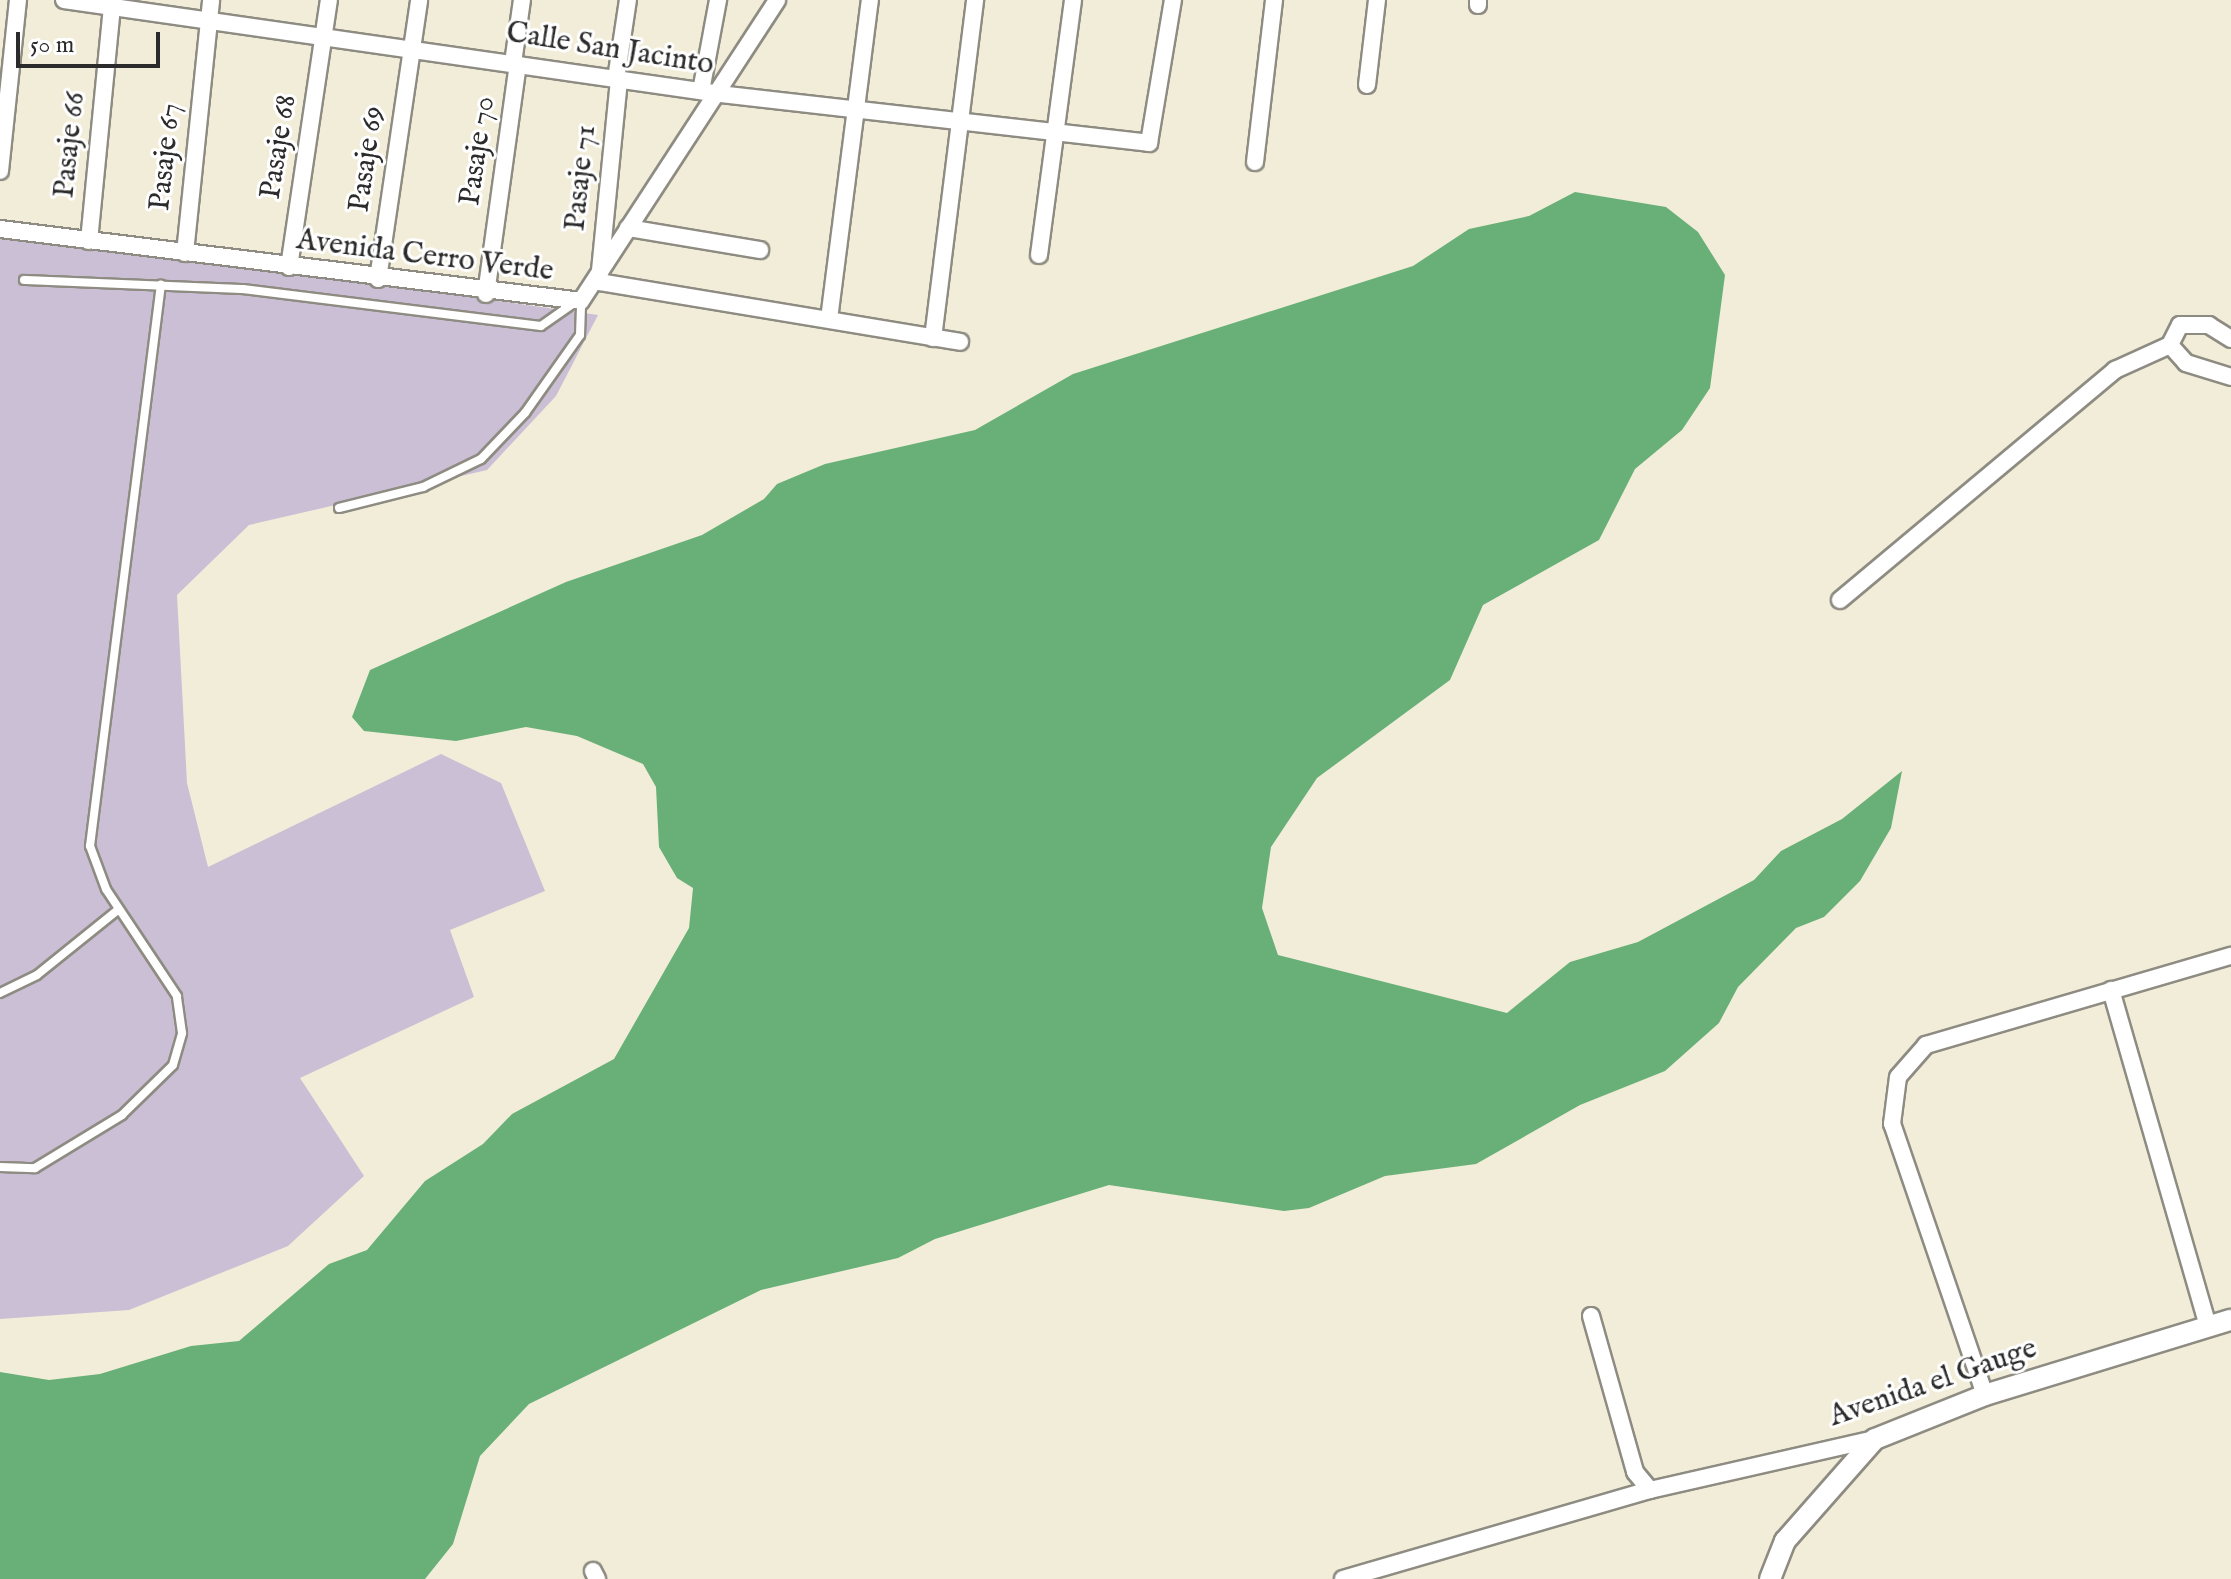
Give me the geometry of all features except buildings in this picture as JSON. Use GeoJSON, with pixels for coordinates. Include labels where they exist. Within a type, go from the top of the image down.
{"type":"FeatureCollection","features":[{"type":"Feature","properties":{"kind":"street"},"geometry":{"type":"LineString","coordinates":[[0,171],[18,0]]}},
{"type":"Feature","properties":{"kind":"street","name":"Calle San Jacinto"},"geometry":{"type":"LineString","coordinates":[[64,0],[325,34],[720,94],[1149,143],[1173,0]]}},
{"type":"Feature","properties":{"kind":"street","name":"Pasaje 67"},"geometry":{"type":"LineString","coordinates":[[185,253],[211,0]]}},
{"type":"Feature","properties":{"kind":"street","name":"Pasaje 68"},"geometry":{"type":"LineString","coordinates":[[289,267],[329,0]]}},
{"type":"Feature","properties":{"kind":"street","name":"Pasaje 69"},"geometry":{"type":"LineString","coordinates":[[378,279],[419,0]]}},
{"type":"Feature","properties":{"kind":"street","name":"Pasaje 70"},"geometry":{"type":"LineString","coordinates":[[486,294],[522,0]]}},
{"type":"Feature","properties":{"kind":"street","name":"Pasaje 71"},"geometry":{"type":"LineString","coordinates":[[599,282],[628,0]]}},
{"type":"Feature","properties":{"kind":"street"},"geometry":{"type":"LineString","coordinates":[[701,91],[718,0]]}},
{"type":"Feature","properties":{"kind":"street","name":"Avenida Cerro Verde"},"geometry":{"type":"LineString","coordinates":[[0,229],[486,294],[577,302],[599,282],[628,228],[720,94],[777,0]]}},
{"type":"Feature","properties":{"kind":"street"},"geometry":{"type":"LineString","coordinates":[[829,319],[870,0]]}},
{"type":"Feature","properties":{"kind":"street"},"geometry":{"type":"LineString","coordinates":[[933,338],[975,0]]}},
{"type":"Feature","properties":{"kind":"street"},"geometry":{"type":"LineString","coordinates":[[1039,255],[1052,132],[1073,0]]}},
{"type":"Feature","properties":{"kind":"street"},"geometry":{"type":"LineString","coordinates":[[1255,162],[1274,0]]}},
{"type":"Feature","properties":{"kind":"street"},"geometry":{"type":"LineString","coordinates":[[1367,85],[1377,0]]}},
{"type":"Feature","properties":{"kind":"street","name":"Pasaje 66"},"geometry":{"type":"LineString","coordinates":[[89,241],[117,5]]}},
{"type":"Feature","properties":{"kind":"street"},"geometry":{"type":"LineString","coordinates":[[628,228],[760,250]]}},
{"type":"Feature","properties":{"kind":"street"},"geometry":{"type":"LineString","coordinates":[[599,282],[960,342]]}},
{"type":"Feature","properties":{"kind":"street"},"geometry":{"type":"LineString","coordinates":[[1840,600],[2115,370],[2170,345],[2180,325],[2209,325],[2231,339]]}},
{"type":"Feature","properties":{"kind":"street"},"geometry":{"type":"LineString","coordinates":[[2170,345],[2186,363],[2231,377]]}},
{"type":"Feature","properties":{"kind":"street"},"geometry":{"type":"LineString","coordinates":[[1985,1395],[1889,1099],[1910,1058],[1926,1045],[2231,956]]}},
{"type":"Feature","properties":{"kind":"street"},"geometry":{"type":"LineString","coordinates":[[2111,990],[2208,1326]]}},
{"type":"Feature","properties":{"kind":"street"},"geometry":{"type":"LineString","coordinates":[[1591,1316],[1635,1472],[1650,1490]]}},
{"type":"Feature","properties":{"kind":"street","name":"Avenida el Gauge"},"geometry":{"type":"LineString","coordinates":[[1343,1579],[1650,1490],[1875,1439],[1985,1395],[2231,1320]]}},
{"type":"Feature","properties":{"kind":"street"},"geometry":{"type":"LineString","coordinates":[[1770,1579],[1785,1541],[1875,1439]]}},
{"type":"Feature","properties":{"kind":"lane"},"geometry":{"type":"LineString","coordinates":[[24,280],[161,284],[541,326],[577,302],[580,335],[525,413],[481,459],[423,487],[339,508]]}},
{"type":"Feature","properties":{"kind":"lane"},"geometry":{"type":"LineString","coordinates":[[0,1167],[35,1168],[122,1115],[173,1065],[182,1033],[177,996],[119,909],[90,846],[91,808],[161,284]]}},
{"type":"Feature","properties":{"kind":"lane"},"geometry":{"type":"LineString","coordinates":[[0,993],[37,975],[119,909]]}},
{"type":"Feature","properties":{"kind":"shaded area"},"geometry":{"type":"Polygon","coordinates":[[[0,230],[598,315],[556,396],[487,470],[249,525],[177,595],[187,783],[208,867],[441,754],[501,783],[545,891],[450,930],[474,997],[300,1078],[364,1176],[288,1246],[129,1310],[0,1319],[0,230]]]}},
{"type":"Feature","properties":{"kind":"green space"},"geometry":{"type":"Polygon","coordinates":[[[1575,192],[1666,207],[1698,232],[1725,275],[1710,388],[1682,430],[1635,469],[1599,540],[1483,605],[1450,680],[1317,778],[1271,847],[1262,908],[1278,955],[1507,1013],[1570,962],[1638,942],[1754,880],[1781,851],[1842,819],[1902,771],[1891,828],[1860,881],[1824,917],[1796,928],[1738,987],[1719,1023],[1665,1071],[1580,1105],[1476,1164],[1385,1176],[1309,1208],[1284,1211],[1109,1185],[935,1239],[898,1258],[761,1290],[529,1404],[480,1456],[453,1544],[425,1579],[0,1579],[0,1372],[49,1380],[100,1374],[191,1346],[239,1341],[329,1264],[367,1250],[425,1181],[483,1144],[512,1114],[614,1059],[689,928],[693,888],[677,878],[659,847],[656,787],[643,764],[577,736],[526,727],[456,741],[364,731],[352,717],[370,670],[566,582],[702,535],[764,499],[777,484],[825,464],[975,430],[1073,374],[1413,266],[1469,229],[1529,216],[1575,192]]]}}]}
